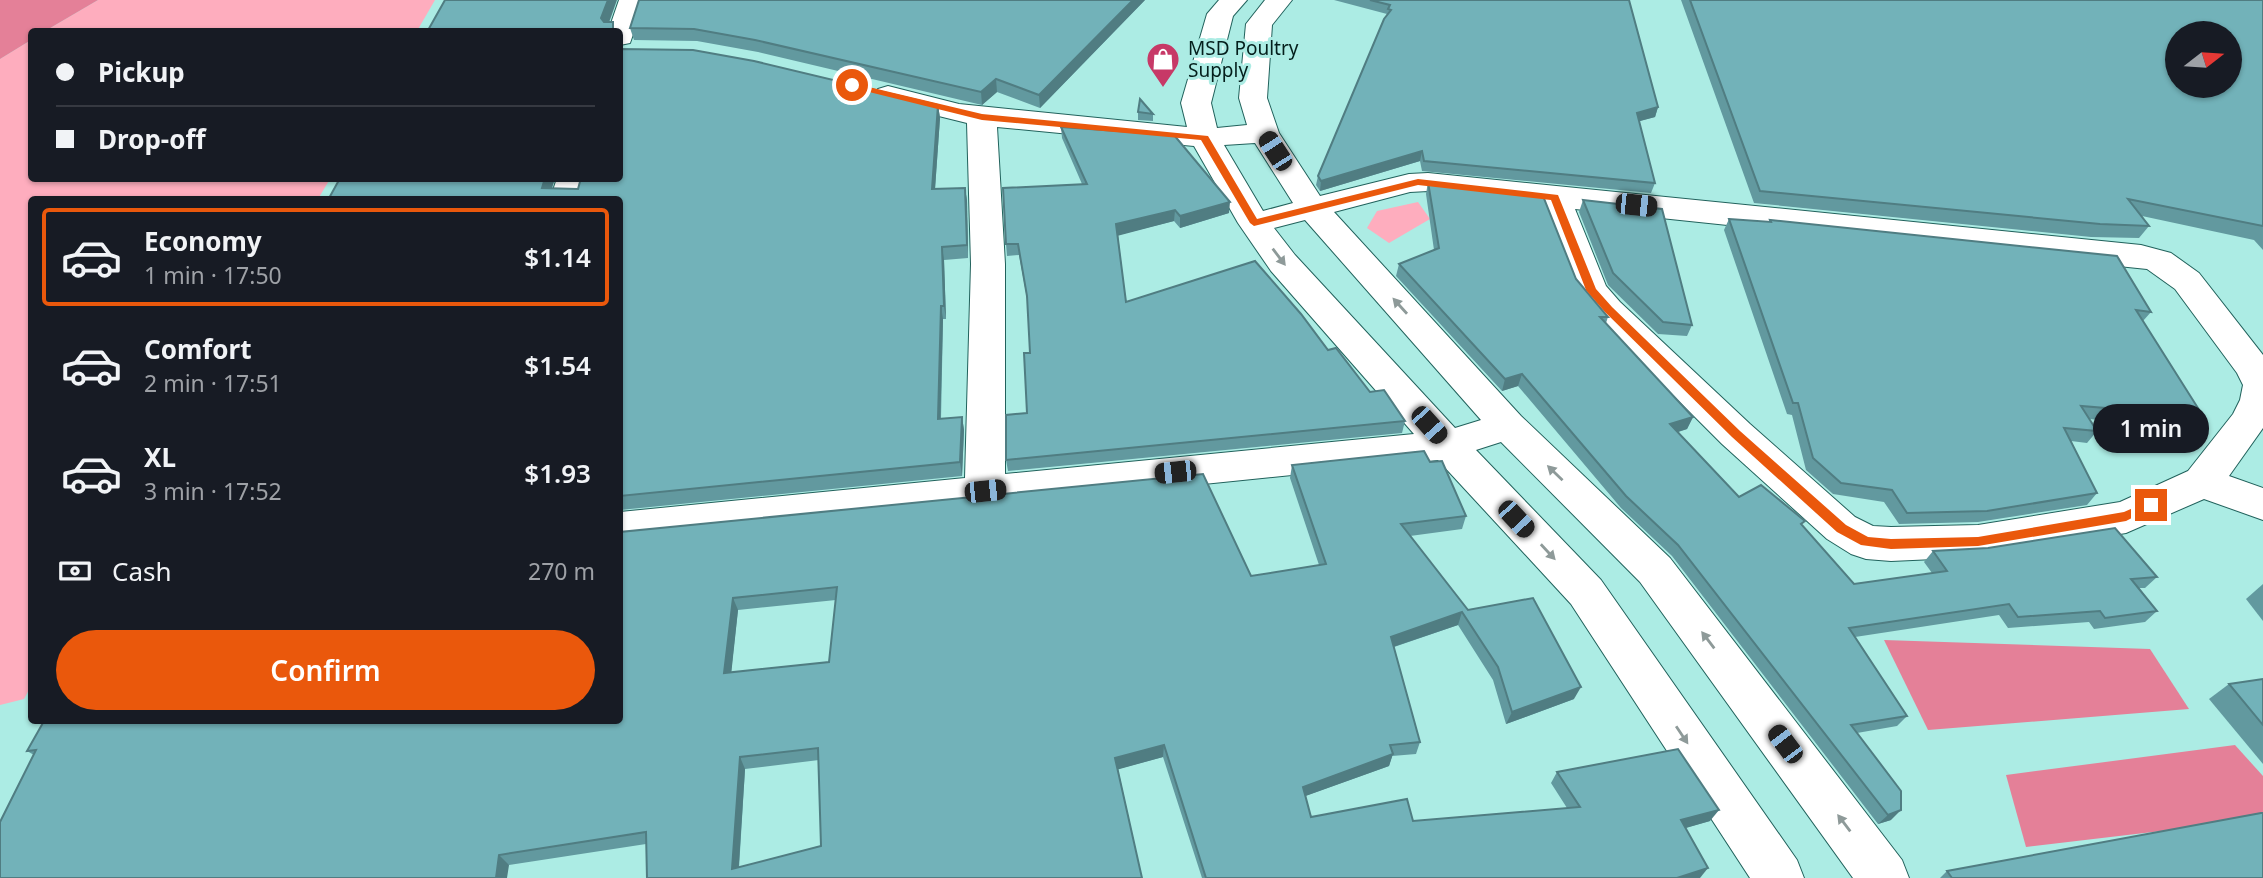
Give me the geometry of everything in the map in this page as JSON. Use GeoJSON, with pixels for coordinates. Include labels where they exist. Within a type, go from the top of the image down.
{"type":"FeatureCollection","features":[{"type":"Feature","properties":{"kind":"street"},"geometry":{"type":"LineString","coordinates":[[623,28],[632,0]]}},
{"type":"Feature","properties":{"kind":"street"},"geometry":{"type":"LineString","coordinates":[[1234,0],[1220,13],[1196,103],[1205,138],[1254,223],[1283,263],[1447,445],[1586,592],[1779,878]]}},
{"type":"Feature","properties":{"kind":"street"},"geometry":{"type":"LineString","coordinates":[[1279,0],[1259,24],[1253,98],[1264,133],[1311,207],[1508,426],[1656,570],[1884,878]]}},
{"type":"Feature","properties":{"kind":"street"},"geometry":{"type":"LineString","coordinates":[[866,89],[982,117],[1205,138],[1264,133]]}},
{"type":"Feature","properties":{"kind":"street"},"geometry":{"type":"LineString","coordinates":[[982,117],[988,264],[985,491]]}},
{"type":"Feature","properties":{"kind":"street"},"geometry":{"type":"LineString","coordinates":[[1254,223],[1418,182],[2126,253],[2159,261],[2186,281],[2253,368],[2261,385],[2259,401],[2247,423],[2202,482],[2126,517],[1978,541],[1891,544],[1866,542],[1841,528],[1736,434],[1608,310],[1591,290],[1555,197]]}},
{"type":"Feature","properties":{"kind":"street"},"geometry":{"type":"LineString","coordinates":[[623,528],[1447,445],[1508,426]]}},
{"type":"Feature","properties":{"kind":"street"},"geometry":{"type":"LineString","coordinates":[[2202,482],[2263,504]]}},
{"type":"Feature","properties":{"kind":"shaded area"},"geometry":{"type":"Polygon","coordinates":[[[0,0],[98,0],[50,28],[28,28],[28,42],[0,59],[0,0]]]}},
{"type":"Feature","properties":{"kind":"shaded area"},"geometry":{"type":"Polygon","coordinates":[[[98,0],[435,0],[419,28],[50,28],[98,0]]]}},
{"type":"Feature","properties":{"kind":"shaded area"},"geometry":{"type":"Polygon","coordinates":[[[28,42],[28,182],[328,182],[320,196],[28,196],[28,692],[24,699],[0,705],[0,59],[28,42]]]}},
{"type":"Feature","properties":{"kind":"shaded area"},"geometry":{"type":"Polygon","coordinates":[[[1418,202],[1430,219],[1389,243],[1367,228],[1377,211],[1418,202]]]}},
{"type":"Feature","properties":{"kind":"shaded area"},"geometry":{"type":"Polygon","coordinates":[[[1884,640],[2150,649],[2189,709],[1928,730],[1884,640]]]}},
{"type":"Feature","properties":{"kind":"shaded area"},"geometry":{"type":"Polygon","coordinates":[[[2235,745],[2263,776],[2263,819],[2026,847],[2006,775],[2235,745]]]}},
{"type":"Feature","properties":{"kind":"building"},"geometry":{"type":"Polygon","coordinates":[[[445,0],[608,0],[601,18],[604,22],[613,22],[613,28],[429,28],[445,0]]]}},
{"type":"Feature","properties":{"kind":"building"},"geometry":{"type":"Polygon","coordinates":[[[639,0],[1133,0],[1039,95],[996,79],[981,92],[755,40],[694,29],[630,28],[639,0]]]}},
{"type":"Feature","properties":{"kind":"building"},"geometry":{"type":"Polygon","coordinates":[[[1370,0],[1629,0],[1658,107],[1637,113],[1655,183],[1424,161],[1422,151],[1321,181],[1318,176],[1384,19],[1391,10],[1388,9],[1390,5],[1370,0]]]}},
{"type":"Feature","properties":{"kind":"building"},"geometry":{"type":"Polygon","coordinates":[[[1690,0],[2263,0],[2263,226],[2128,199],[2149,226],[2100,224],[1760,191],[1690,0]]]}},
{"type":"Feature","properties":{"kind":"building"},"geometry":{"type":"Polygon","coordinates":[[[623,49],[693,50],[754,61],[938,105],[932,189],[965,188],[967,245],[942,247],[944,306],[941,306],[938,419],[962,417],[960,462],[623,496],[623,196],[330,196],[338,182],[544,182],[542,188],[578,189],[580,182],[623,182],[623,49]]]}},
{"type":"Feature","properties":{"kind":"building"},"geometry":{"type":"Polygon","coordinates":[[[1140,99],[1153,114],[1138,112],[1140,99]]]}},
{"type":"Feature","properties":{"kind":"building"},"geometry":{"type":"Polygon","coordinates":[[[1061,127],[1174,135],[1230,202],[1180,216],[1175,210],[1116,224],[1126,302],[1255,261],[1328,350],[1336,348],[1370,392],[1384,390],[1405,421],[1006,460],[1006,415],[1027,413],[1024,353],[1030,353],[1027,296],[1018,244],[1006,244],[1003,188],[1087,184],[1061,127]]]}},
{"type":"Feature","properties":{"kind":"building"},"geometry":{"type":"Polygon","coordinates":[[[1428,182],[1543,196],[1576,279],[1608,317],[1600,317],[1693,417],[1670,424],[1739,497],[1761,485],[1805,521],[1801,524],[1854,584],[1947,571],[1933,551],[1988,548],[2115,528],[2157,577],[2131,579],[2157,611],[2105,618],[2100,611],[2018,617],[2009,604],[1849,628],[1907,716],[1851,725],[1901,791],[1901,810],[1888,815],[1678,545],[1626,496],[1522,374],[1505,379],[1399,264],[1439,248],[1428,182]]]}},
{"type":"Feature","properties":{"kind":"building"},"geometry":{"type":"Polygon","coordinates":[[[1583,200],[1662,209],[1692,325],[1663,322],[1613,273],[1583,200]]]}},
{"type":"Feature","properties":{"kind":"building"},"geometry":{"type":"Polygon","coordinates":[[[1729,219],[1771,222],[1770,220],[2117,256],[2151,312],[2136,310],[2203,416],[2081,406],[2097,431],[2064,428],[2097,493],[1987,511],[1907,513],[1892,490],[1841,483],[1813,458],[1798,403],[1793,403],[1729,219]]]}},
{"type":"Feature","properties":{"kind":"building"},"geometry":{"type":"Polygon","coordinates":[[[1424,451],[1430,462],[1442,461],[1466,516],[1401,524],[1468,610],[1533,598],[1581,687],[1512,712],[1498,667],[1462,612],[1391,637],[1420,742],[1390,745],[1393,754],[1303,787],[1311,817],[1407,799],[1413,821],[1580,807],[1557,772],[1678,749],[1719,810],[1681,820],[1708,868],[1677,878],[1206,878],[1164,745],[1115,758],[1142,878],[647,878],[646,832],[499,855],[496,878],[0,878],[0,822],[36,750],[27,751],[42,724],[623,724],[623,532],[1203,474],[1251,576],[1326,564],[1292,465],[1424,451]],[[837,587],[733,598],[724,673],[829,662],[837,587]],[[818,748],[740,757],[732,869],[821,846],[818,748]]]}},
{"type":"Feature","properties":{"kind":"building"},"geometry":{"type":"Polygon","coordinates":[[[2263,679],[2263,725],[2229,684],[2263,679]]]}},
{"type":"Feature","properties":{"kind":"building"},"geometry":{"type":"Polygon","coordinates":[[[2263,813],[2263,878],[1952,878],[1947,871],[2263,813]]]}},
{"type":"Feature","properties":{"kind":"place","name":"MSD Poultry Supply"},"geometry":{"type":"Point","coordinates":[1163,89]}},
{"type":"Feature","properties":{"kind":"route"},"geometry":{"type":"LineString","coordinates":[[852,85],[982,117],[1205,138],[1254,223],[1418,182],[1555,197],[1591,290],[1608,310],[1736,434],[1841,528],[1866,542],[1891,544],[1978,541],[2126,517],[2151,505]]}}]}
